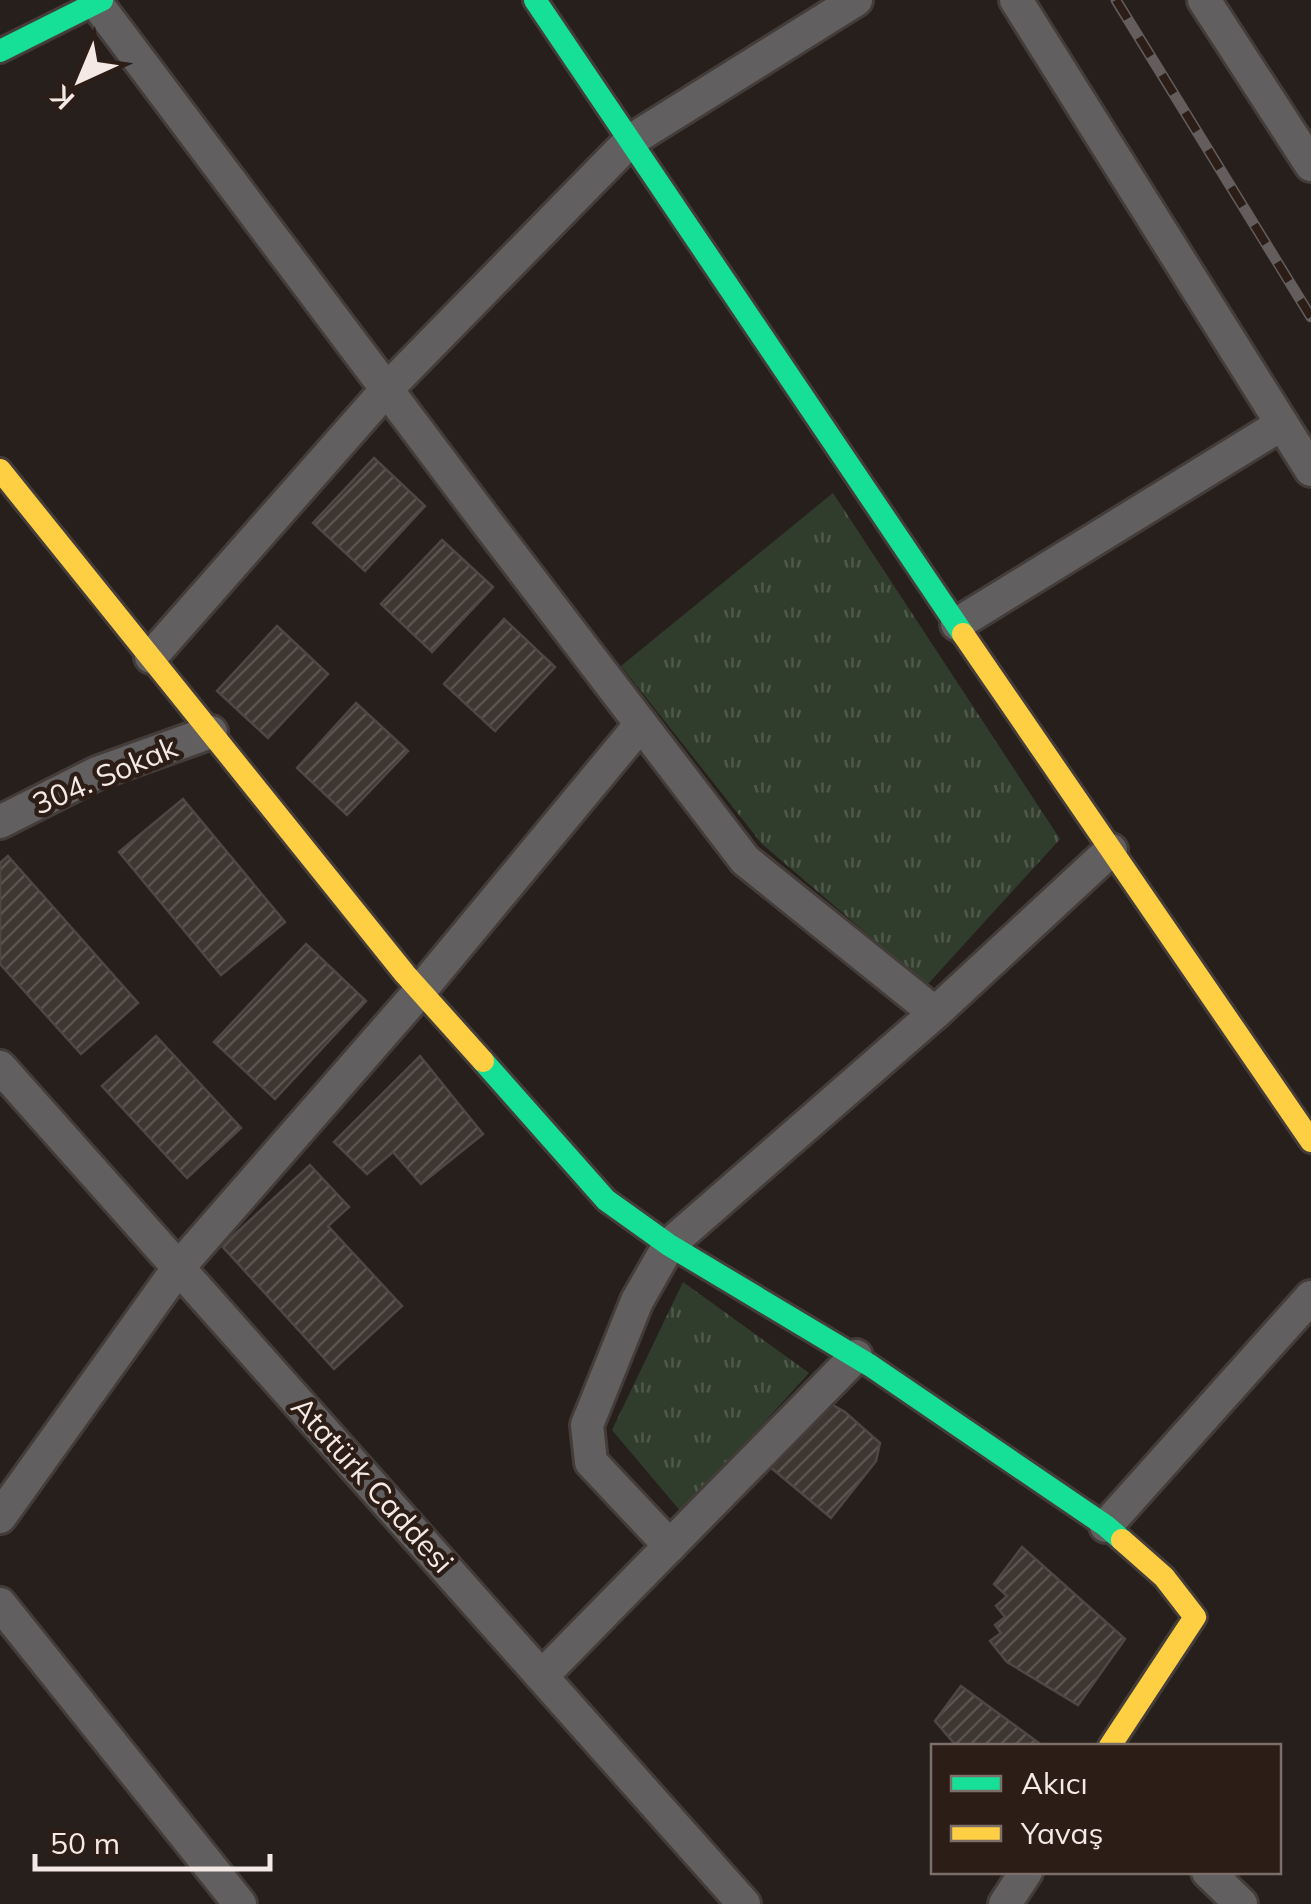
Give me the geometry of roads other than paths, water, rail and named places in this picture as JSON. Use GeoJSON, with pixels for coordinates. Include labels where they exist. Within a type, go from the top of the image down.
{"type":"FeatureCollection","features":[{"type":"Feature","properties":{"kind":"street"},"geometry":{"type":"LineString","coordinates":[[535,0],[1311,1142]]}},
{"type":"Feature","properties":{"kind":"street"},"geometry":{"type":"LineString","coordinates":[[151,657],[387,389],[630,142],[856,0]]}},
{"type":"Feature","properties":{"kind":"street"},"geometry":{"type":"LineString","coordinates":[[1016,0],[1311,470]]}},
{"type":"Feature","properties":{"kind":"street"},"geometry":{"type":"LineString","coordinates":[[1204,0],[1311,165]]}},
{"type":"Feature","properties":{"kind":"street"},"geometry":{"type":"LineString","coordinates":[[0,51],[98,1],[744,860],[934,1012]]}},
{"type":"Feature","properties":{"kind":"street"},"geometry":{"type":"LineString","coordinates":[[957,624],[1282,424]]}},
{"type":"Feature","properties":{"kind":"street"},"geometry":{"type":"LineString","coordinates":[[0,470],[420,991],[606,1200],[669,1246],[856,1356],[1106,1526],[1164,1577],[1195,1617],[1111,1744]]}},
{"type":"Feature","properties":{"kind":"street"},"geometry":{"type":"LineString","coordinates":[[0,1517],[179,1267],[420,991],[641,724]]}},
{"type":"Feature","properties":{"kind":"street","name":"304. Sokak"},"geometry":{"type":"LineString","coordinates":[[0,822],[97,773],[211,732]]}},
{"type":"Feature","properties":{"kind":"street"},"geometry":{"type":"LineString","coordinates":[[670,1546],[591,1462],[586,1425],[638,1301],[669,1246],[1111,850]]}},
{"type":"Feature","properties":{"kind":"street","name":"Atatürk Caddesi"},"geometry":{"type":"LineString","coordinates":[[0,1066],[744,1904]]}},
{"type":"Feature","properties":{"kind":"street"},"geometry":{"type":"LineString","coordinates":[[1106,1526],[1311,1297]]}},
{"type":"Feature","properties":{"kind":"street"},"geometry":{"type":"LineString","coordinates":[[542,1676],[856,1356]]}},
{"type":"Feature","properties":{"kind":"street"},"geometry":{"type":"LineString","coordinates":[[0,1604],[240,1904]]}},
{"type":"Feature","properties":{"kind":"street"},"geometry":{"type":"LineString","coordinates":[[1004,1904],[1025,1874]]}},
{"type":"Feature","properties":{"kind":"street"},"geometry":{"type":"LineString","coordinates":[[1210,1874],[1241,1904]]}},
{"type":"Feature","properties":{"kind":"railway"},"geometry":{"type":"LineString","coordinates":[[1116,0],[1311,317]]}}]}
